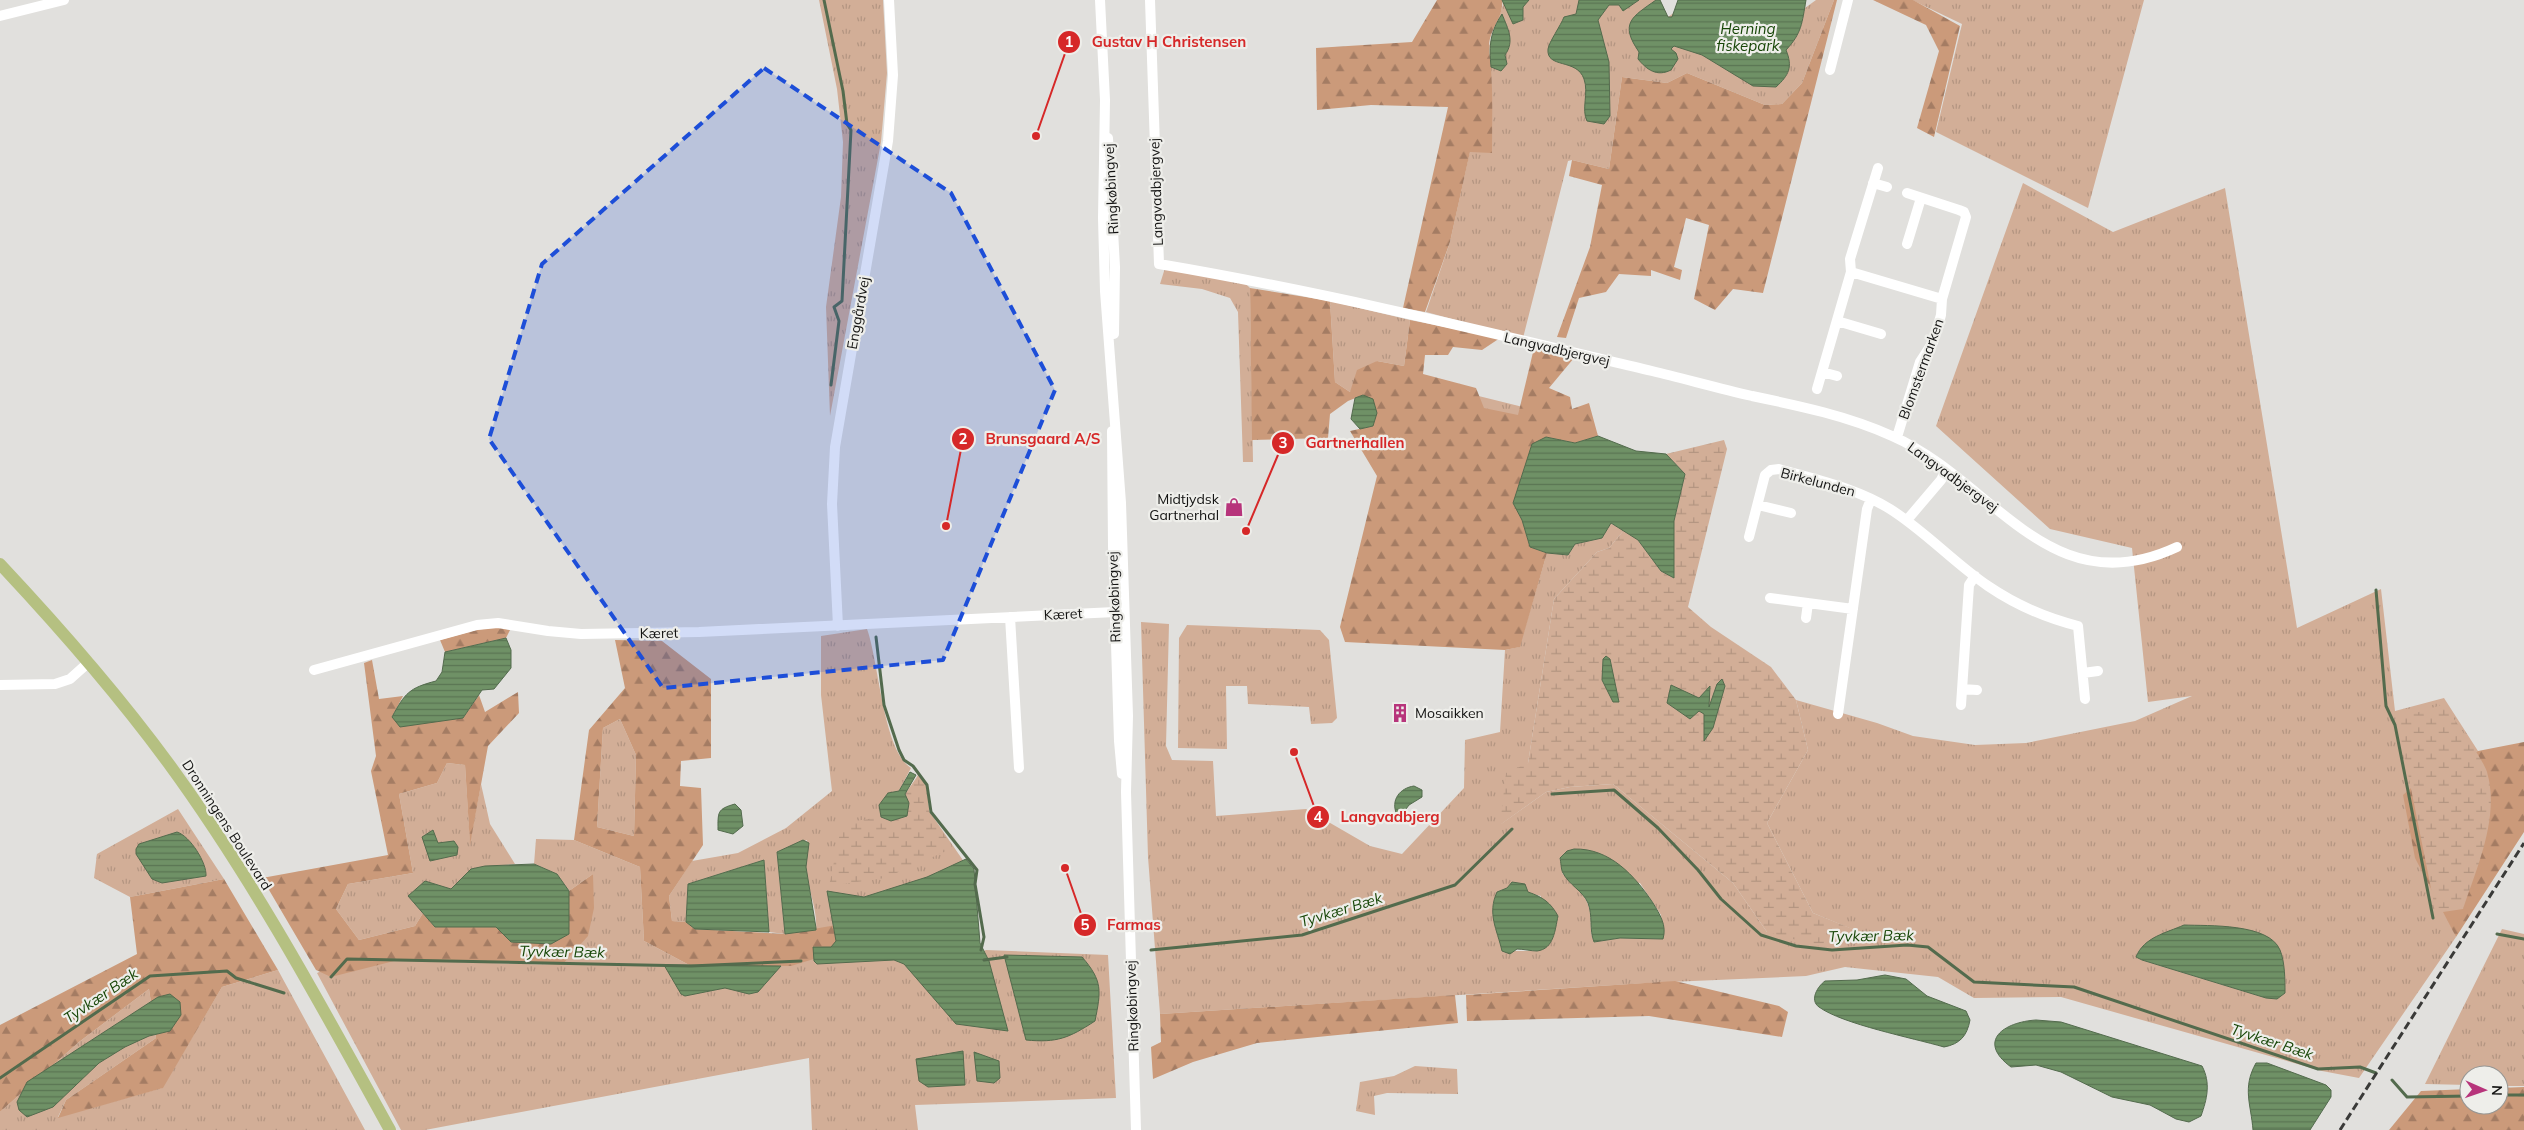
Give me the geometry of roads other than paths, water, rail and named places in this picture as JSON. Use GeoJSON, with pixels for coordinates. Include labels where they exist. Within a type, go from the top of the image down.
{"type":"FeatureCollection","features":[{"type":"Feature","properties":{"kind":"main road","name":"Dronningens Boulevard"},"geometry":{"type":"LineString","coordinates":[[0,564],[89,662],[170,765],[250,887],[316,996],[390,1130]]}},
{"type":"Feature","properties":{"kind":"street"},"geometry":{"type":"LineString","coordinates":[[0,16],[64,0]]}},
{"type":"Feature","properties":{"kind":"street","name":"Enggårdvej"},"geometry":{"type":"LineString","coordinates":[[838,626],[832,504],[835,447],[888,141],[893,75],[889,0]]}},
{"type":"Feature","properties":{"kind":"street","name":"Ringkøbingvej"},"geometry":{"type":"LineString","coordinates":[[1100,0],[1105,100],[1102,218],[1105,291],[1121,476],[1128,716],[1126,792],[1136,1130]]}},
{"type":"Feature","properties":{"kind":"street","name":"Langvadbjergvej"},"geometry":{"type":"LineString","coordinates":[[1150,0],[1159,264],[1247,279],[1526,341],[1839,416],[1897,438],[1946,470],[2032,537],[2054,550],[2088,561],[2126,562],[2155,557],[2177,547]]}},
{"type":"Feature","properties":{"kind":"street"},"geometry":{"type":"LineString","coordinates":[[1830,70],[1848,0]]}},
{"type":"Feature","properties":{"kind":"street"},"geometry":{"type":"LineString","coordinates":[[1817,389],[1851,272],[1850,259],[1878,168]]}},
{"type":"Feature","properties":{"kind":"street"},"geometry":{"type":"LineString","coordinates":[[1873,182],[1887,187]]}},
{"type":"Feature","properties":{"kind":"street","name":"Blomstermarken"},"geometry":{"type":"LineString","coordinates":[[1897,438],[1920,362],[1933,342],[1941,315],[1942,299],[1966,216],[1964,212],[1907,193]]}},
{"type":"Feature","properties":{"kind":"street"},"geometry":{"type":"LineString","coordinates":[[1907,244],[1921,198]]}},
{"type":"Feature","properties":{"kind":"street","name":"Blomstermarken"},"geometry":{"type":"LineString","coordinates":[[1851,272],[1942,299]]}},
{"type":"Feature","properties":{"kind":"street"},"geometry":{"type":"LineString","coordinates":[[1837,321],[1881,334]]}},
{"type":"Feature","properties":{"kind":"street"},"geometry":{"type":"LineString","coordinates":[[1822,372],[1837,376]]}},
{"type":"Feature","properties":{"kind":"street","name":"Ringkøbingvej"},"geometry":{"type":"LineString","coordinates":[[1114,401],[1111,456],[1115,612],[1119,741],[1126,792]]}},
{"type":"Feature","properties":{"kind":"street","name":"Birkelunden"},"geometry":{"type":"LineString","coordinates":[[1749,537],[1765,475],[1771,470],[1779,470],[1844,487],[1871,500],[1907,520],[1975,576],[2017,604],[2054,620],[2078,626],[2085,699]]}},
{"type":"Feature","properties":{"kind":"street"},"geometry":{"type":"LineString","coordinates":[[1907,520],[1941,480],[1946,470]]}},
{"type":"Feature","properties":{"kind":"street","name":"Birkelunden"},"geometry":{"type":"LineString","coordinates":[[1838,714],[1867,509],[1871,500]]}},
{"type":"Feature","properties":{"kind":"street"},"geometry":{"type":"LineString","coordinates":[[1758,504],[1791,513]]}},
{"type":"Feature","properties":{"kind":"street"},"geometry":{"type":"LineString","coordinates":[[1961,705],[1969,585],[1975,576]]}},
{"type":"Feature","properties":{"kind":"street"},"geometry":{"type":"LineString","coordinates":[[1770,598],[1853,609]]}},
{"type":"Feature","properties":{"kind":"street"},"geometry":{"type":"LineString","coordinates":[[1806,618],[1808,603]]}},
{"type":"Feature","properties":{"kind":"street","name":"Kæret"},"geometry":{"type":"LineString","coordinates":[[314,670],[477,625],[498,623],[581,634],[699,632],[1115,612]]}},
{"type":"Feature","properties":{"kind":"street"},"geometry":{"type":"LineString","coordinates":[[1010,617],[1019,768]]}},
{"type":"Feature","properties":{"kind":"street"},"geometry":{"type":"LineString","coordinates":[[0,685],[55,684],[70,679],[89,662]]}},
{"type":"Feature","properties":{"kind":"street"},"geometry":{"type":"LineString","coordinates":[[2083,673],[2098,671]]}},
{"type":"Feature","properties":{"kind":"street"},"geometry":{"type":"LineString","coordinates":[[1962,690],[1977,690]]}},
{"type":"Feature","properties":{"kind":"water"},"geometry":{"type":"Polygon","coordinates":[[[1502,0],[1529,0],[1523,7],[1523,20],[1513,24],[1502,0]]]}},
{"type":"Feature","properties":{"kind":"water"},"geometry":{"type":"Polygon","coordinates":[[[1579,0],[1639,0],[1623,11],[1619,5],[1609,5],[1598,20],[1609,62],[1610,116],[1604,124],[1587,121],[1585,116],[1586,90],[1584,79],[1580,73],[1575,68],[1557,62],[1549,55],[1549,46],[1564,17],[1576,14],[1579,0]]]}},
{"type":"Feature","properties":{"kind":"water","name":"Herning fiskepark"},"geometry":{"type":"Polygon","coordinates":[[[1656,0],[1660,0],[1668,17],[1672,17],[1678,0],[1806,0],[1798,33],[1786,50],[1789,61],[1787,75],[1776,87],[1753,86],[1702,55],[1674,46],[1671,49],[1676,53],[1678,59],[1671,70],[1661,73],[1649,69],[1638,59],[1639,52],[1633,42],[1629,27],[1640,11],[1656,0]]]}},
{"type":"Feature","properties":{"kind":"water"},"geometry":{"type":"Polygon","coordinates":[[[1502,14],[1508,30],[1510,45],[1505,55],[1507,64],[1501,71],[1491,67],[1490,52],[1491,39],[1502,14]]]}},
{"type":"Feature","properties":{"kind":"water"},"geometry":{"type":"Polygon","coordinates":[[[1363,395],[1373,399],[1377,413],[1373,426],[1360,429],[1351,419],[1355,398],[1363,395]]]}},
{"type":"Feature","properties":{"kind":"water"},"geometry":{"type":"Polygon","coordinates":[[[1598,436],[1636,451],[1666,454],[1685,474],[1674,521],[1674,578],[1661,571],[1638,540],[1611,523],[1602,538],[1575,544],[1568,555],[1547,553],[1530,547],[1522,520],[1513,503],[1532,444],[1546,437],[1575,443],[1598,436]]]}},
{"type":"Feature","properties":{"kind":"water"},"geometry":{"type":"Polygon","coordinates":[[[506,638],[511,650],[511,668],[494,689],[482,690],[463,718],[400,727],[392,717],[409,693],[420,686],[436,681],[442,672],[445,652],[506,638]]]}},
{"type":"Feature","properties":{"kind":"water"},"geometry":{"type":"Polygon","coordinates":[[[1606,656],[1610,659],[1619,702],[1613,702],[1602,680],[1603,659],[1606,656]]]}},
{"type":"Feature","properties":{"kind":"water"},"geometry":{"type":"Polygon","coordinates":[[[1722,679],[1725,686],[1713,728],[1704,741],[1704,714],[1699,711],[1690,719],[1667,703],[1671,685],[1699,698],[1710,686],[1709,707],[1717,684],[1722,679]]]}},
{"type":"Feature","properties":{"kind":"water"},"geometry":{"type":"Polygon","coordinates":[[[910,772],[916,775],[905,794],[909,803],[907,816],[891,821],[881,817],[879,805],[888,793],[899,791],[910,772]]]}},
{"type":"Feature","properties":{"kind":"water"},"geometry":{"type":"Polygon","coordinates":[[[1414,786],[1422,790],[1422,797],[1409,805],[1403,813],[1397,815],[1395,804],[1398,796],[1404,789],[1414,786]]]}},
{"type":"Feature","properties":{"kind":"water"},"geometry":{"type":"Polygon","coordinates":[[[735,804],[741,810],[743,826],[733,834],[718,830],[720,812],[735,804]]]}},
{"type":"Feature","properties":{"kind":"water"},"geometry":{"type":"Polygon","coordinates":[[[433,830],[438,843],[454,841],[458,847],[457,855],[430,861],[422,837],[433,830]]]}},
{"type":"Feature","properties":{"kind":"water"},"geometry":{"type":"Polygon","coordinates":[[[177,832],[192,844],[201,857],[206,876],[162,883],[152,879],[136,854],[136,849],[139,844],[177,832]]]}},
{"type":"Feature","properties":{"kind":"water"},"geometry":{"type":"Polygon","coordinates":[[[803,840],[809,843],[806,867],[816,930],[785,934],[777,852],[803,840]]]}},
{"type":"Feature","properties":{"kind":"water"},"geometry":{"type":"Polygon","coordinates":[[[1574,849],[1599,853],[1620,865],[1630,874],[1646,893],[1660,916],[1664,929],[1663,939],[1620,938],[1594,942],[1588,903],[1562,870],[1560,858],[1567,851],[1574,849]]]}},
{"type":"Feature","properties":{"kind":"water"},"geometry":{"type":"Polygon","coordinates":[[[966,859],[974,869],[980,943],[989,961],[1008,1031],[956,1024],[904,964],[894,960],[817,964],[814,961],[813,947],[831,947],[836,941],[827,891],[864,897],[927,877],[966,859]]]}},
{"type":"Feature","properties":{"kind":"water"},"geometry":{"type":"Polygon","coordinates":[[[764,860],[769,932],[695,929],[686,922],[688,884],[764,860]]]}},
{"type":"Feature","properties":{"kind":"water"},"geometry":{"type":"Polygon","coordinates":[[[534,864],[557,874],[569,891],[569,934],[551,944],[511,942],[496,927],[435,927],[408,896],[425,881],[451,889],[471,869],[485,866],[534,864]]]}},
{"type":"Feature","properties":{"kind":"water"},"geometry":{"type":"Polygon","coordinates":[[[1512,882],[1525,884],[1528,892],[1546,901],[1558,916],[1553,938],[1547,947],[1543,949],[1537,951],[1517,949],[1510,954],[1502,951],[1494,922],[1494,900],[1497,892],[1507,888],[1512,882]]]}},
{"type":"Feature","properties":{"kind":"water"},"geometry":{"type":"Polygon","coordinates":[[[2184,925],[2222,926],[2251,930],[2274,941],[2280,950],[2283,960],[2285,993],[2277,999],[2266,998],[2136,957],[2150,940],[2184,925]]]}},
{"type":"Feature","properties":{"kind":"water"},"geometry":{"type":"Polygon","coordinates":[[[1004,955],[1082,957],[1094,973],[1099,987],[1095,1021],[1078,1032],[1055,1040],[1026,1040],[1004,955]]]}},
{"type":"Feature","properties":{"kind":"water"},"geometry":{"type":"Polygon","coordinates":[[[664,965],[781,966],[758,992],[749,994],[725,988],[685,996],[681,994],[664,965]]]}},
{"type":"Feature","properties":{"kind":"water"},"geometry":{"type":"Polygon","coordinates":[[[1885,975],[1906,979],[1927,996],[1966,1011],[1970,1020],[1965,1035],[1954,1044],[1944,1047],[1860,1025],[1830,1013],[1816,1004],[1817,990],[1825,981],[1857,980],[1885,975]]]}},
{"type":"Feature","properties":{"kind":"water"},"geometry":{"type":"Polygon","coordinates":[[[170,994],[180,1002],[181,1015],[170,1031],[149,1036],[125,1047],[99,1063],[53,1107],[27,1117],[19,1110],[17,1102],[27,1082],[158,997],[170,994]]]}},
{"type":"Feature","properties":{"kind":"water"},"geometry":{"type":"Polygon","coordinates":[[[2036,1020],[2061,1022],[2202,1066],[2205,1072],[2207,1091],[2201,1116],[2189,1122],[2176,1119],[2150,1105],[2112,1097],[2061,1072],[2036,1065],[2011,1067],[2001,1058],[1996,1049],[1995,1041],[1998,1034],[2014,1025],[2036,1020]]]}},
{"type":"Feature","properties":{"kind":"water"},"geometry":{"type":"Polygon","coordinates":[[[963,1051],[965,1085],[928,1087],[919,1081],[916,1059],[963,1051]]]}},
{"type":"Feature","properties":{"kind":"water"},"geometry":{"type":"Polygon","coordinates":[[[974,1052],[999,1061],[1000,1078],[994,1083],[977,1081],[974,1052]]]}},
{"type":"Feature","properties":{"kind":"water"},"geometry":{"type":"Polygon","coordinates":[[[2256,1063],[2267,1063],[2326,1085],[2331,1090],[2331,1097],[2310,1130],[2253,1130],[2248,1088],[2256,1063]]]}},
{"type":"Feature","properties":{"kind":"waterway"},"geometry":{"type":"LineString","coordinates":[[824,0],[843,91],[847,124],[851,130],[842,301],[834,307],[839,321],[831,385]]}},
{"type":"Feature","properties":{"kind":"waterway"},"geometry":{"type":"LineString","coordinates":[[2376,590],[2386,706],[2395,725],[2433,918]]}},
{"type":"Feature","properties":{"kind":"waterway"},"geometry":{"type":"LineString","coordinates":[[876,637],[884,705],[899,750],[904,760],[913,766],[927,785],[931,812],[977,870],[975,884],[984,937],[981,950]]}},
{"type":"Feature","properties":{"kind":"waterway","name":"Tyvkær Bæk"},"geometry":{"type":"LineString","coordinates":[[1552,794],[1614,790],[1658,828],[1698,870],[1721,899],[1761,935],[1796,946],[1832,950],[1907,945],[1928,947],[1974,982],[2074,987],[2318,1069],[2360,1067],[2376,1073]]}},
{"type":"Feature","properties":{"kind":"waterway","name":"Tyvkær Bæk"},"geometry":{"type":"LineString","coordinates":[[1151,950],[1302,935],[1455,885],[1512,829]]}},
{"type":"Feature","properties":{"kind":"waterway"},"geometry":{"type":"LineString","coordinates":[[2497,934],[2524,939]]}},
{"type":"Feature","properties":{"kind":"waterway","name":"Tyvkær Bæk"},"geometry":{"type":"LineString","coordinates":[[984,960],[1007,957]]}},
{"type":"Feature","properties":{"kind":"waterway","name":"Tyvkær Bæk"},"geometry":{"type":"LineString","coordinates":[[331,977],[347,959],[691,966],[801,961]]}},
{"type":"Feature","properties":{"kind":"waterway","name":"Tyvkær Bæk"},"geometry":{"type":"LineString","coordinates":[[0,1078],[150,976],[227,971],[236,978],[284,993]]}},
{"type":"Feature","properties":{"kind":"waterway","name":"Tyvkær Bæk"},"geometry":{"type":"LineString","coordinates":[[2392,1080],[2407,1097],[2459,1096]]}},
{"type":"Feature","properties":{"kind":"waterway","name":"Tyvkær Bæk"},"geometry":{"type":"LineString","coordinates":[[2509,1095],[2524,1095]]}},
{"type":"Feature","properties":{"kind":"railway"},"geometry":{"type":"LineString","coordinates":[[2340,1130],[2524,843]]}},
{"type":"Feature","properties":{"kind":"place","name":"Gustav H Christensen"},"geometry":{"type":"Point","coordinates":[1036,136]}},
{"type":"Feature","properties":{"kind":"place","name":"Midtjydsk Gartnerhal"},"geometry":{"type":"Point","coordinates":[1234,507]}},
{"type":"Feature","properties":{"kind":"place","name":"Brunsgaard A/S"},"geometry":{"type":"Point","coordinates":[946,526]}},
{"type":"Feature","properties":{"kind":"place","name":"Gartnerhallen"},"geometry":{"type":"Point","coordinates":[1246,531]}},
{"type":"Feature","properties":{"kind":"place","name":"Mosaikken"},"geometry":{"type":"Point","coordinates":[1400,713]}},
{"type":"Feature","properties":{"kind":"place","name":"Langvadbjerg"},"geometry":{"type":"Point","coordinates":[1294,752]}},
{"type":"Feature","properties":{"kind":"place","name":"Farmas"},"geometry":{"type":"Point","coordinates":[1065,868]}}]}
